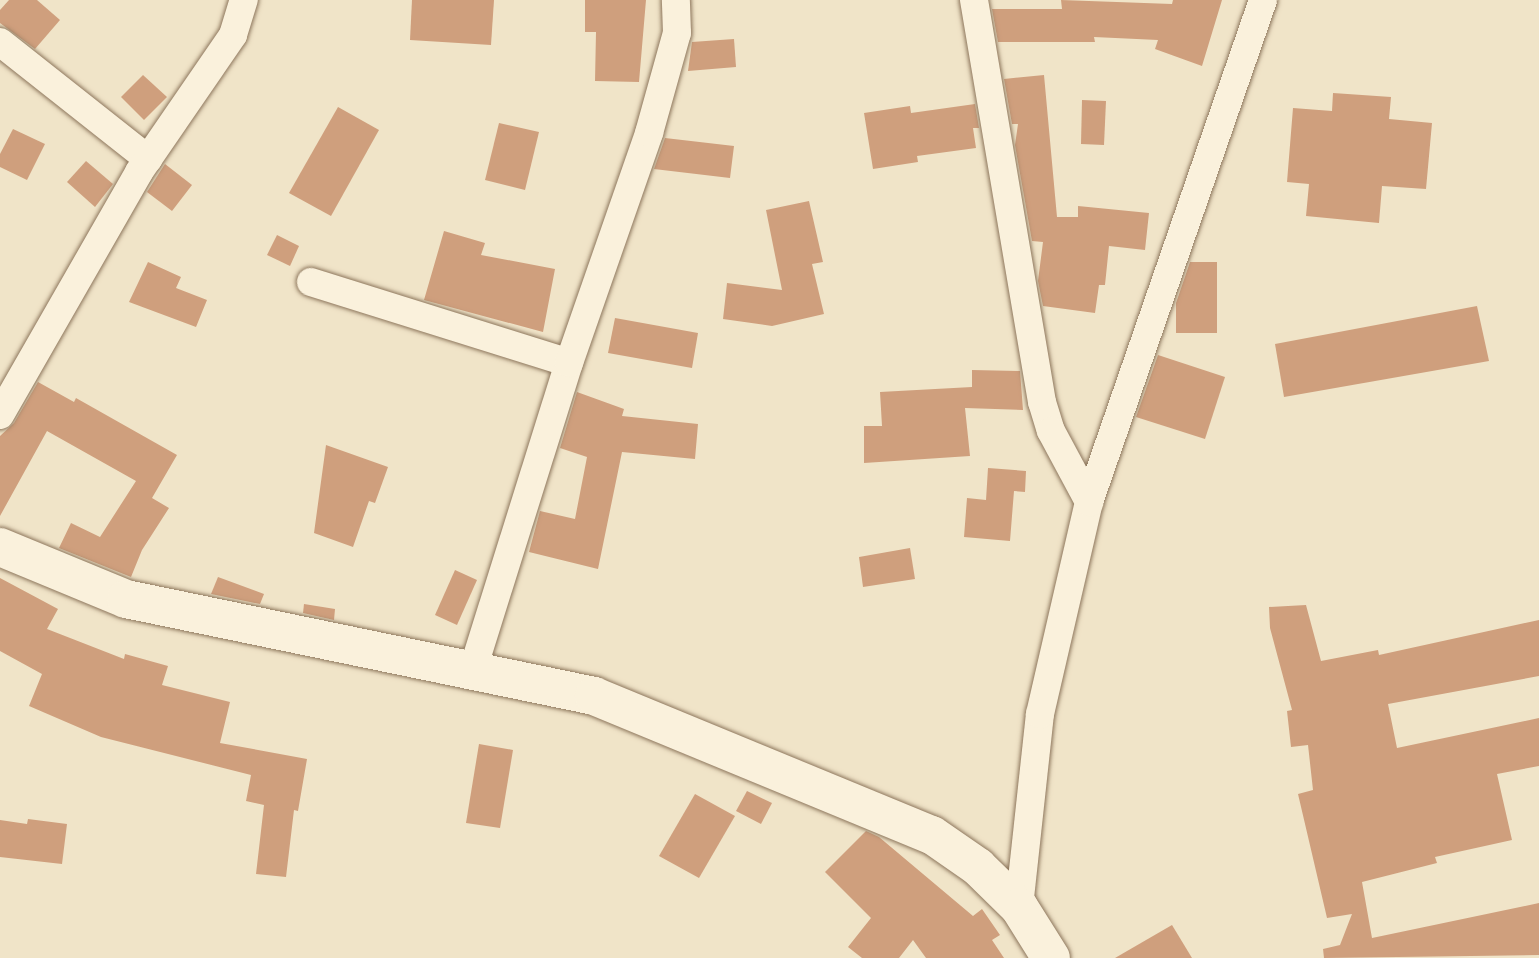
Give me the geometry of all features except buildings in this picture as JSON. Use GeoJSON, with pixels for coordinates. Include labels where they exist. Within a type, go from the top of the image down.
{"type":"FeatureCollection","features":[{"type":"Feature","properties":{"kind":"street"},"geometry":{"type":"LineString","coordinates":[[0,415],[148,159],[233,35],[244,0]]}},
{"type":"Feature","properties":{"kind":"street"},"geometry":{"type":"LineString","coordinates":[[473,668],[569,363],[649,133],[677,33],[676,0]]}},
{"type":"Feature","properties":{"kind":"street"},"geometry":{"type":"LineString","coordinates":[[974,0],[1042,402],[1051,431],[1089,502]]}},
{"type":"Feature","properties":{"kind":"street"},"geometry":{"type":"LineString","coordinates":[[1020,907],[1040,714],[1089,502],[1263,0]]}},
{"type":"Feature","properties":{"kind":"street"},"geometry":{"type":"LineString","coordinates":[[0,42],[148,159]]}},
{"type":"Feature","properties":{"kind":"street"},"geometry":{"type":"LineString","coordinates":[[311,282],[569,363]]}},
{"type":"Feature","properties":{"kind":"street"},"geometry":{"type":"LineString","coordinates":[[0,547],[126,599],[473,668],[594,696],[932,835],[978,867],[1020,907],[1051,958]]}}]}
